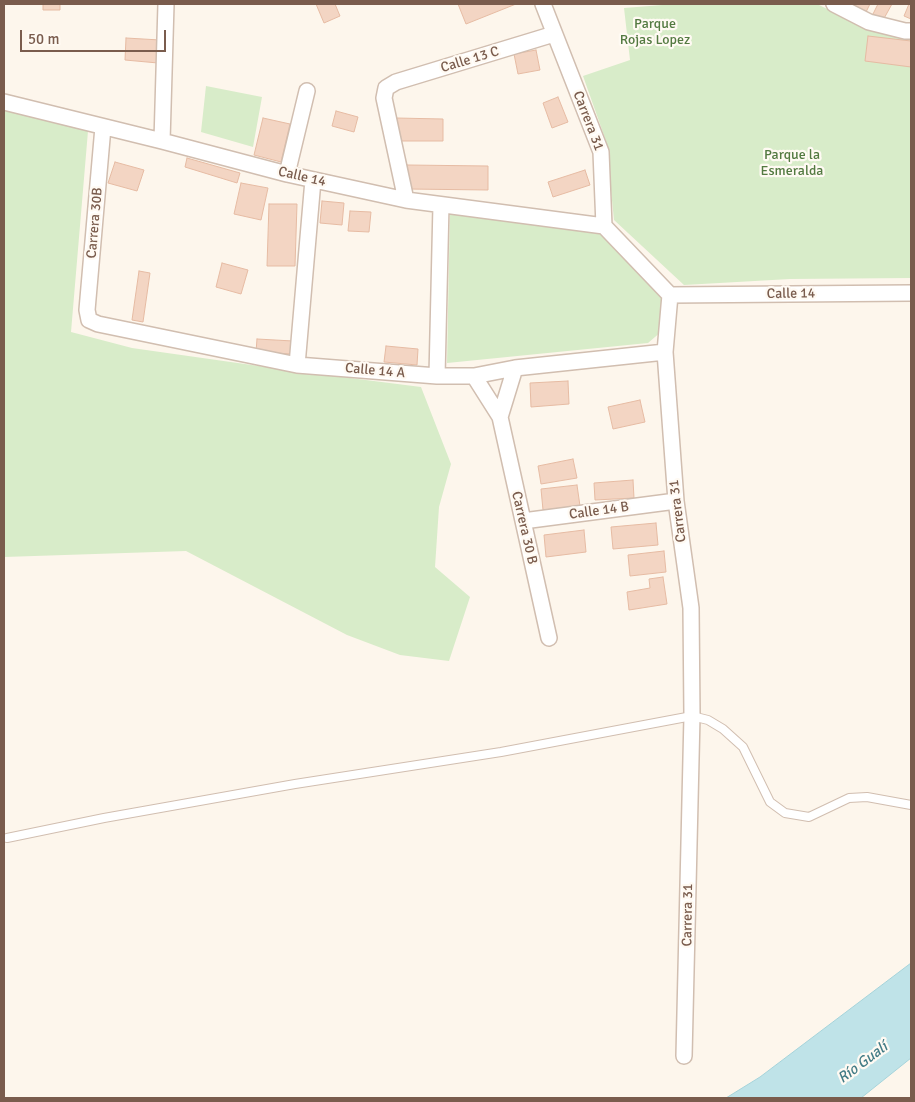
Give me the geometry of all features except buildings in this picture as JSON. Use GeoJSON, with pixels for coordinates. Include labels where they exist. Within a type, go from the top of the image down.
{"type":"FeatureCollection","features":[{"type":"Feature","properties":{"kind":"street"},"geometry":{"type":"LineString","coordinates":[[162,141],[166,4]]}},
{"type":"Feature","properties":{"kind":"street","name":"Carrera 31"},"geometry":{"type":"LineString","coordinates":[[543,4],[602,155],[604,226]]}},
{"type":"Feature","properties":{"kind":"street"},"geometry":{"type":"LineString","coordinates":[[834,4],[869,22],[905,31],[911,30]]}},
{"type":"Feature","properties":{"kind":"street","name":"Calle 13 C"},"geometry":{"type":"LineString","coordinates":[[406,200],[384,98],[386,88],[396,82],[554,34]]}},
{"type":"Feature","properties":{"kind":"street"},"geometry":{"type":"LineString","coordinates":[[287,174],[307,91]]}},
{"type":"Feature","properties":{"kind":"street","name":"Calle 14"},"geometry":{"type":"LineString","coordinates":[[4,102],[287,174],[406,200],[604,226]]}},
{"type":"Feature","properties":{"kind":"street","name":"Carrera 30B"},"geometry":{"type":"LineString","coordinates":[[89,320],[87,310],[104,127]]}},
{"type":"Feature","properties":{"kind":"street"},"geometry":{"type":"LineString","coordinates":[[297,365],[313,180]]}},
{"type":"Feature","properties":{"kind":"street"},"geometry":{"type":"LineString","coordinates":[[437,376],[441,205]]}},
{"type":"Feature","properties":{"kind":"street"},"geometry":{"type":"LineString","coordinates":[[604,226],[670,295]]}},
{"type":"Feature","properties":{"kind":"street","name":"Calle 14"},"geometry":{"type":"LineString","coordinates":[[670,295],[911,293]]}},
{"type":"Feature","properties":{"kind":"street","name":"Carrera 31"},"geometry":{"type":"LineString","coordinates":[[670,295],[664,352],[676,501],[691,608],[692,716],[684,1056]]}},
{"type":"Feature","properties":{"kind":"street","name":"Calle 14 A"},"geometry":{"type":"LineString","coordinates":[[89,320],[98,324],[297,365],[437,376],[474,376],[515,368],[664,352]]}},
{"type":"Feature","properties":{"kind":"street","name":"Carrera 30 B"},"geometry":{"type":"LineString","coordinates":[[500,417],[515,368]]}},
{"type":"Feature","properties":{"kind":"street","name":"Carrera 30 B"},"geometry":{"type":"LineString","coordinates":[[474,376],[500,417],[549,638]]}},
{"type":"Feature","properties":{"kind":"street","name":"Calle 14 B"},"geometry":{"type":"LineString","coordinates":[[523,521],[676,501]]}},
{"type":"Feature","properties":{"kind":"lane"},"geometry":{"type":"LineString","coordinates":[[7,838],[114,816],[295,784],[501,752],[692,716],[708,720],[723,729],[743,747],[770,802],[786,814],[808,817],[849,798],[867,797],[911,805]]}},
{"type":"Feature","properties":{"kind":"green space","name":"Parque la Esmeralda"},"geometry":{"type":"Polygon","coordinates":[[[675,4],[817,4],[870,30],[911,34],[911,278],[790,279],[684,285],[614,220],[606,141],[583,76],[630,60],[624,8],[675,4]]]}},
{"type":"Feature","properties":{"kind":"green space"},"geometry":{"type":"Polygon","coordinates":[[[206,86],[262,97],[253,147],[201,132],[206,86]]]}},
{"type":"Feature","properties":{"kind":"green space"},"geometry":{"type":"Polygon","coordinates":[[[4,110],[88,131],[71,332],[132,348],[421,387],[451,464],[439,507],[435,567],[470,597],[449,661],[400,655],[347,635],[186,551],[4,557],[4,110]]]}},
{"type":"Feature","properties":{"kind":"green space"},"geometry":{"type":"Polygon","coordinates":[[[450,210],[605,232],[663,287],[662,331],[648,343],[447,363],[450,210]]]}},
{"type":"Feature","properties":{"kind":"water","name":"Río Gualí"},"geometry":{"type":"Polygon","coordinates":[[[911,963],[911,1058],[861,1098],[726,1098],[760,1077],[911,963]]]}},
{"type":"Feature","properties":{"kind":"park label","name":"Parque Rojas Lopez"},"geometry":{"type":"Point","coordinates":[655,32]}}]}
